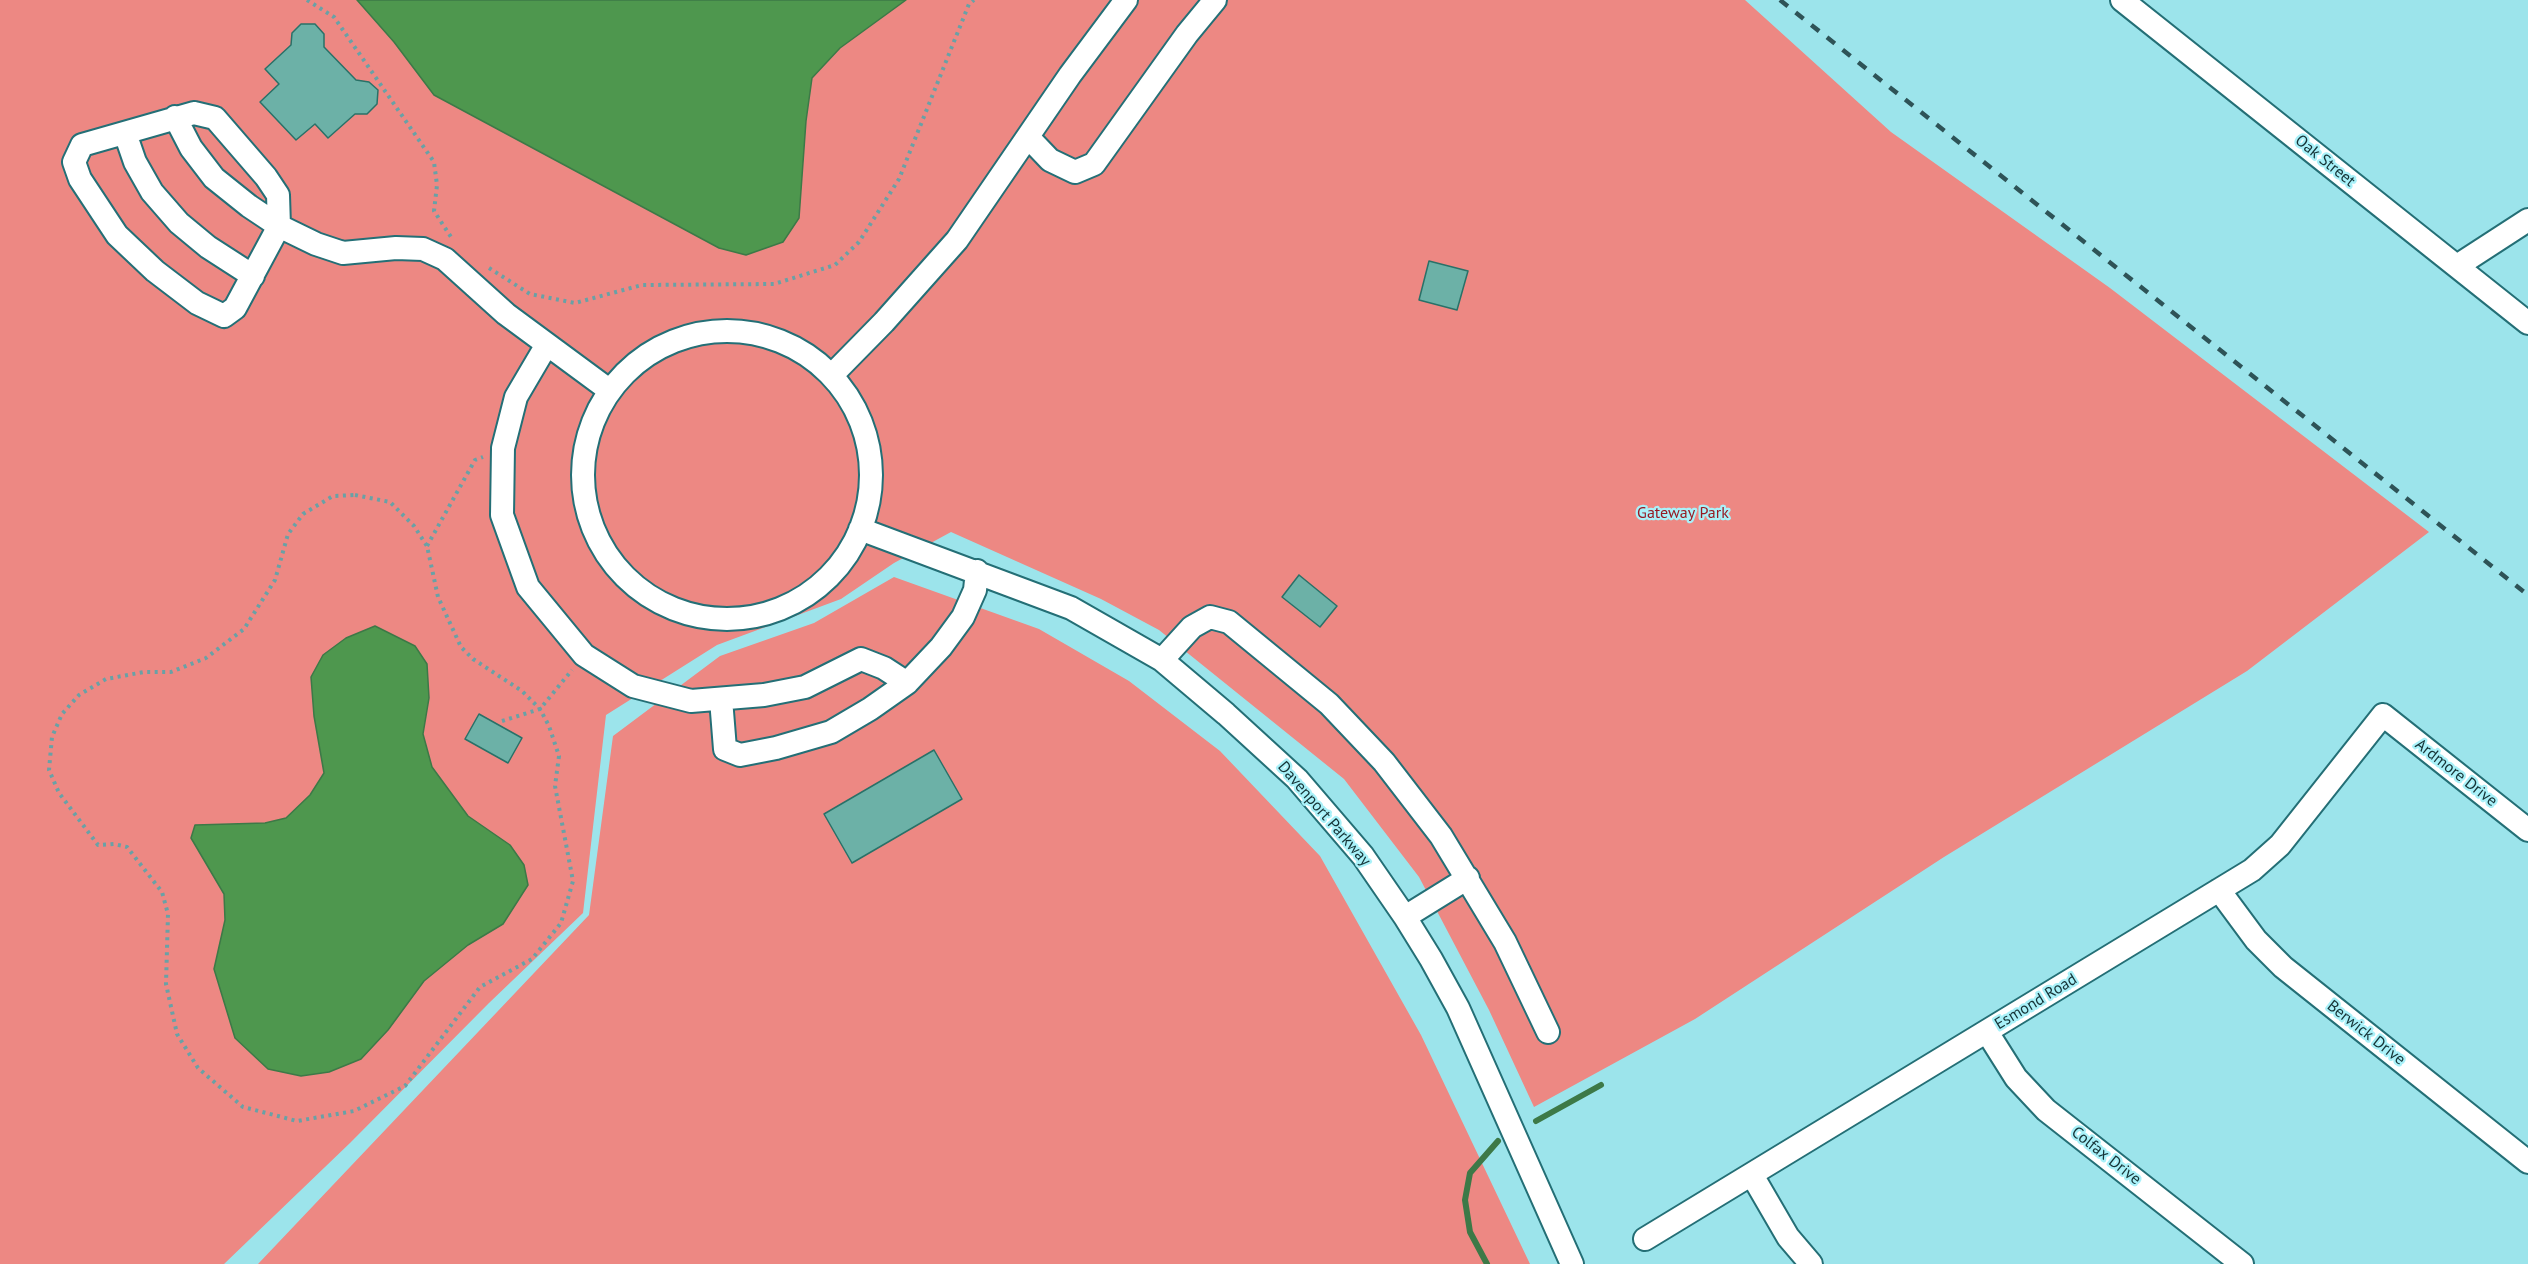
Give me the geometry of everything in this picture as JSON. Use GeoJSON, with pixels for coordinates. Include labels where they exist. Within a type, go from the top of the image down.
{"type":"FeatureCollection","features":[{"type":"Feature","properties":{"kind":"street"},"geometry":{"type":"LineString","coordinates":[[832,375],[884,322],[957,240],[1070,75],[1126,0]]}},
{"type":"Feature","properties":{"kind":"street"},"geometry":{"type":"LineString","coordinates":[[1029,138],[1050,160],[1075,172],[1094,164],[1187,34],[1215,0]]}},
{"type":"Feature","properties":{"kind":"street","name":"Oak Street"},"geometry":{"type":"LineString","coordinates":[[2122,0],[2528,323]]}},
{"type":"Feature","properties":{"kind":"street"},"geometry":{"type":"LineString","coordinates":[[194,113],[214,118],[266,177],[278,195],[279,226],[235,308],[224,316],[197,303],[155,271],[117,235],[80,179],[74,162],[82,145],[175,117],[194,113]]}},
{"type":"Feature","properties":{"kind":"street"},"geometry":{"type":"LineString","coordinates":[[175,117],[191,148],[214,178],[279,226],[316,244],[344,253],[396,248],[423,249],[445,259],[506,314],[609,390]]}},
{"type":"Feature","properties":{"kind":"street"},"geometry":{"type":"LineString","coordinates":[[125,133],[135,162],[152,192],[178,223],[208,247],[253,276]]}},
{"type":"Feature","properties":{"kind":"street"},"geometry":{"type":"LineString","coordinates":[[2457,266],[2528,220]]}},
{"type":"Feature","properties":{"kind":"street"},"geometry":{"type":"LineString","coordinates":[[717,330],[759,333],[799,349],[832,375],[852,401],[865,431],[871,464],[870,497],[861,529],[843,560],[819,585],[790,604],[758,616],[723,619],[688,614],[656,601],[628,580],[606,554],[590,523],[583,489],[583,454],[592,420],[609,390],[639,360],[676,339],[717,330]]}},
{"type":"Feature","properties":{"kind":"street"},"geometry":{"type":"LineString","coordinates":[[546,345],[516,397],[503,448],[502,515],[528,587],[584,655],[633,686],[691,701],[764,695],[805,687],[861,659],[884,668],[908,683]]}},
{"type":"Feature","properties":{"kind":"street","name":"Davenport Parkway"},"geometry":{"type":"LineString","coordinates":[[861,529],[1071,608],[1161,660],[1226,714],[1298,779],[1363,856],[1405,917],[1458,1008],[1572,1264]]}},
{"type":"Feature","properties":{"kind":"street"},"geometry":{"type":"LineString","coordinates":[[721,699],[726,749],[740,755],[776,748],[831,732],[908,683],[941,647],[963,617],[975,590],[977,571]]}},
{"type":"Feature","properties":{"kind":"street"},"geometry":{"type":"LineString","coordinates":[[1161,660],[1192,627],[1210,617],[1229,622],[1329,704],[1384,762],[1441,836],[1505,942],[1548,1032]]}},
{"type":"Feature","properties":{"kind":"street","name":"Ardmore Drive"},"geometry":{"type":"LineString","coordinates":[[2383,715],[2528,830]]}},
{"type":"Feature","properties":{"kind":"street","name":"Esmond Road"},"geometry":{"type":"LineString","coordinates":[[1645,1239],[2252,870],[2280,845],[2383,715]]}},
{"type":"Feature","properties":{"kind":"street"},"geometry":{"type":"LineString","coordinates":[[1405,917],[1468,878]]}},
{"type":"Feature","properties":{"kind":"street","name":"Berwick Drive"},"geometry":{"type":"LineString","coordinates":[[2219,890],[2256,940],[2283,967],[2528,1162]]}},
{"type":"Feature","properties":{"kind":"street","name":"Colfax Drive"},"geometry":{"type":"LineString","coordinates":[[1987,1032],[2016,1078],[2046,1110],[2242,1264]]}},
{"type":"Feature","properties":{"kind":"street"},"geometry":{"type":"LineString","coordinates":[[1752,1175],[1788,1237],[1811,1264]]}},
{"type":"Feature","properties":{"kind":"path"},"geometry":{"type":"LineString","coordinates":[[307,0],[334,17],[435,162],[437,185],[434,211],[455,243]]}},
{"type":"Feature","properties":{"kind":"path"},"geometry":{"type":"LineString","coordinates":[[480,263],[530,294],[575,303],[642,285],[774,284],[835,265],[858,242],[899,179],[969,4],[974,0]]}},
{"type":"Feature","properties":{"kind":"path"},"geometry":{"type":"LineString","coordinates":[[427,546],[475,460],[503,448]]}},
{"type":"Feature","properties":{"kind":"path"},"geometry":{"type":"LineString","coordinates":[[355,495],[390,502],[414,526],[427,546],[438,597],[461,647],[473,660],[522,691],[540,709],[549,726],[559,756],[555,786],[573,881],[561,923],[531,959],[480,987],[405,1086],[354,1111],[297,1121],[243,1107],[198,1068],[177,1034],[166,984],[168,915],[162,892],[127,848],[114,844],[98,845],[59,793],[49,770],[52,737],[62,714],[79,695],[106,679],[144,672],[171,672],[206,658],[244,628],[275,580],[288,534],[303,514],[333,496],[355,495]]}},
{"type":"Feature","properties":{"kind":"path"},"geometry":{"type":"LineString","coordinates":[[502,721],[540,709],[584,655]]}},
{"type":"Feature","properties":{"kind":"green space","name":"Gateway Park"},"geometry":{"type":"Polygon","coordinates":[[[0,0],[1745,0],[1891,132],[2110,288],[2429,532],[2247,671],[1944,857],[1695,1019],[1534,1107],[1489,1010],[1419,877],[1344,779],[1159,630],[1101,599],[951,532],[894,563],[841,599],[717,645],[606,715],[583,913],[224,1264],[0,1264],[0,0]]]}},
{"type":"Feature","properties":{"kind":"green space"},"geometry":{"type":"Polygon","coordinates":[[[894,577],[1039,629],[1129,681],[1220,751],[1320,856],[1421,1035],[1530,1264],[258,1264],[589,915],[613,736],[720,656],[814,623],[894,577]]]}},
{"type":"Feature","properties":{"kind":"shaded area"},"geometry":{"type":"Polygon","coordinates":[[[357,0],[906,0],[840,48],[812,78],[806,121],[799,218],[783,242],[746,255],[719,248],[434,95],[394,42],[357,0]]]}},
{"type":"Feature","properties":{"kind":"shaded area"},"geometry":{"type":"Polygon","coordinates":[[[375,626],[415,646],[427,664],[429,698],[423,734],[432,767],[468,816],[510,845],[524,865],[528,885],[503,924],[468,945],[424,981],[388,1030],[361,1059],[329,1072],[301,1076],[268,1069],[235,1038],[214,969],[225,920],[224,894],[191,838],[195,825],[265,823],[286,818],[310,795],[324,773],[314,716],[311,677],[323,655],[346,638],[375,626]]]}},
{"type":"Feature","properties":{"kind":"building"},"geometry":{"type":"Polygon","coordinates":[[[301,24],[315,24],[324,34],[324,47],[356,80],[369,82],[378,90],[377,104],[367,114],[355,114],[328,138],[315,124],[296,140],[260,102],[279,84],[265,69],[291,45],[292,33],[301,24]]]}},
{"type":"Feature","properties":{"kind":"building"},"geometry":{"type":"Polygon","coordinates":[[[1429,261],[1468,271],[1457,310],[1419,300],[1429,261]]]}},
{"type":"Feature","properties":{"kind":"building"},"geometry":{"type":"Polygon","coordinates":[[[1299,575],[1337,606],[1320,627],[1282,597],[1299,575]]]}},
{"type":"Feature","properties":{"kind":"building"},"geometry":{"type":"Polygon","coordinates":[[[479,714],[522,738],[508,763],[465,739],[479,714]]]}},
{"type":"Feature","properties":{"kind":"building"},"geometry":{"type":"Polygon","coordinates":[[[934,750],[962,799],[852,863],[824,814],[934,750]]]}},
{"type":"Feature","properties":{"kind":"waterway"},"geometry":{"type":"LineString","coordinates":[[1536,1121],[1601,1085]]}},
{"type":"Feature","properties":{"kind":"waterway"},"geometry":{"type":"LineString","coordinates":[[1487,1264],[1470,1232],[1465,1200],[1470,1173],[1498,1141]]}},
{"type":"Feature","properties":{"kind":"railway"},"geometry":{"type":"LineString","coordinates":[[1780,0],[2528,595]]}}]}
